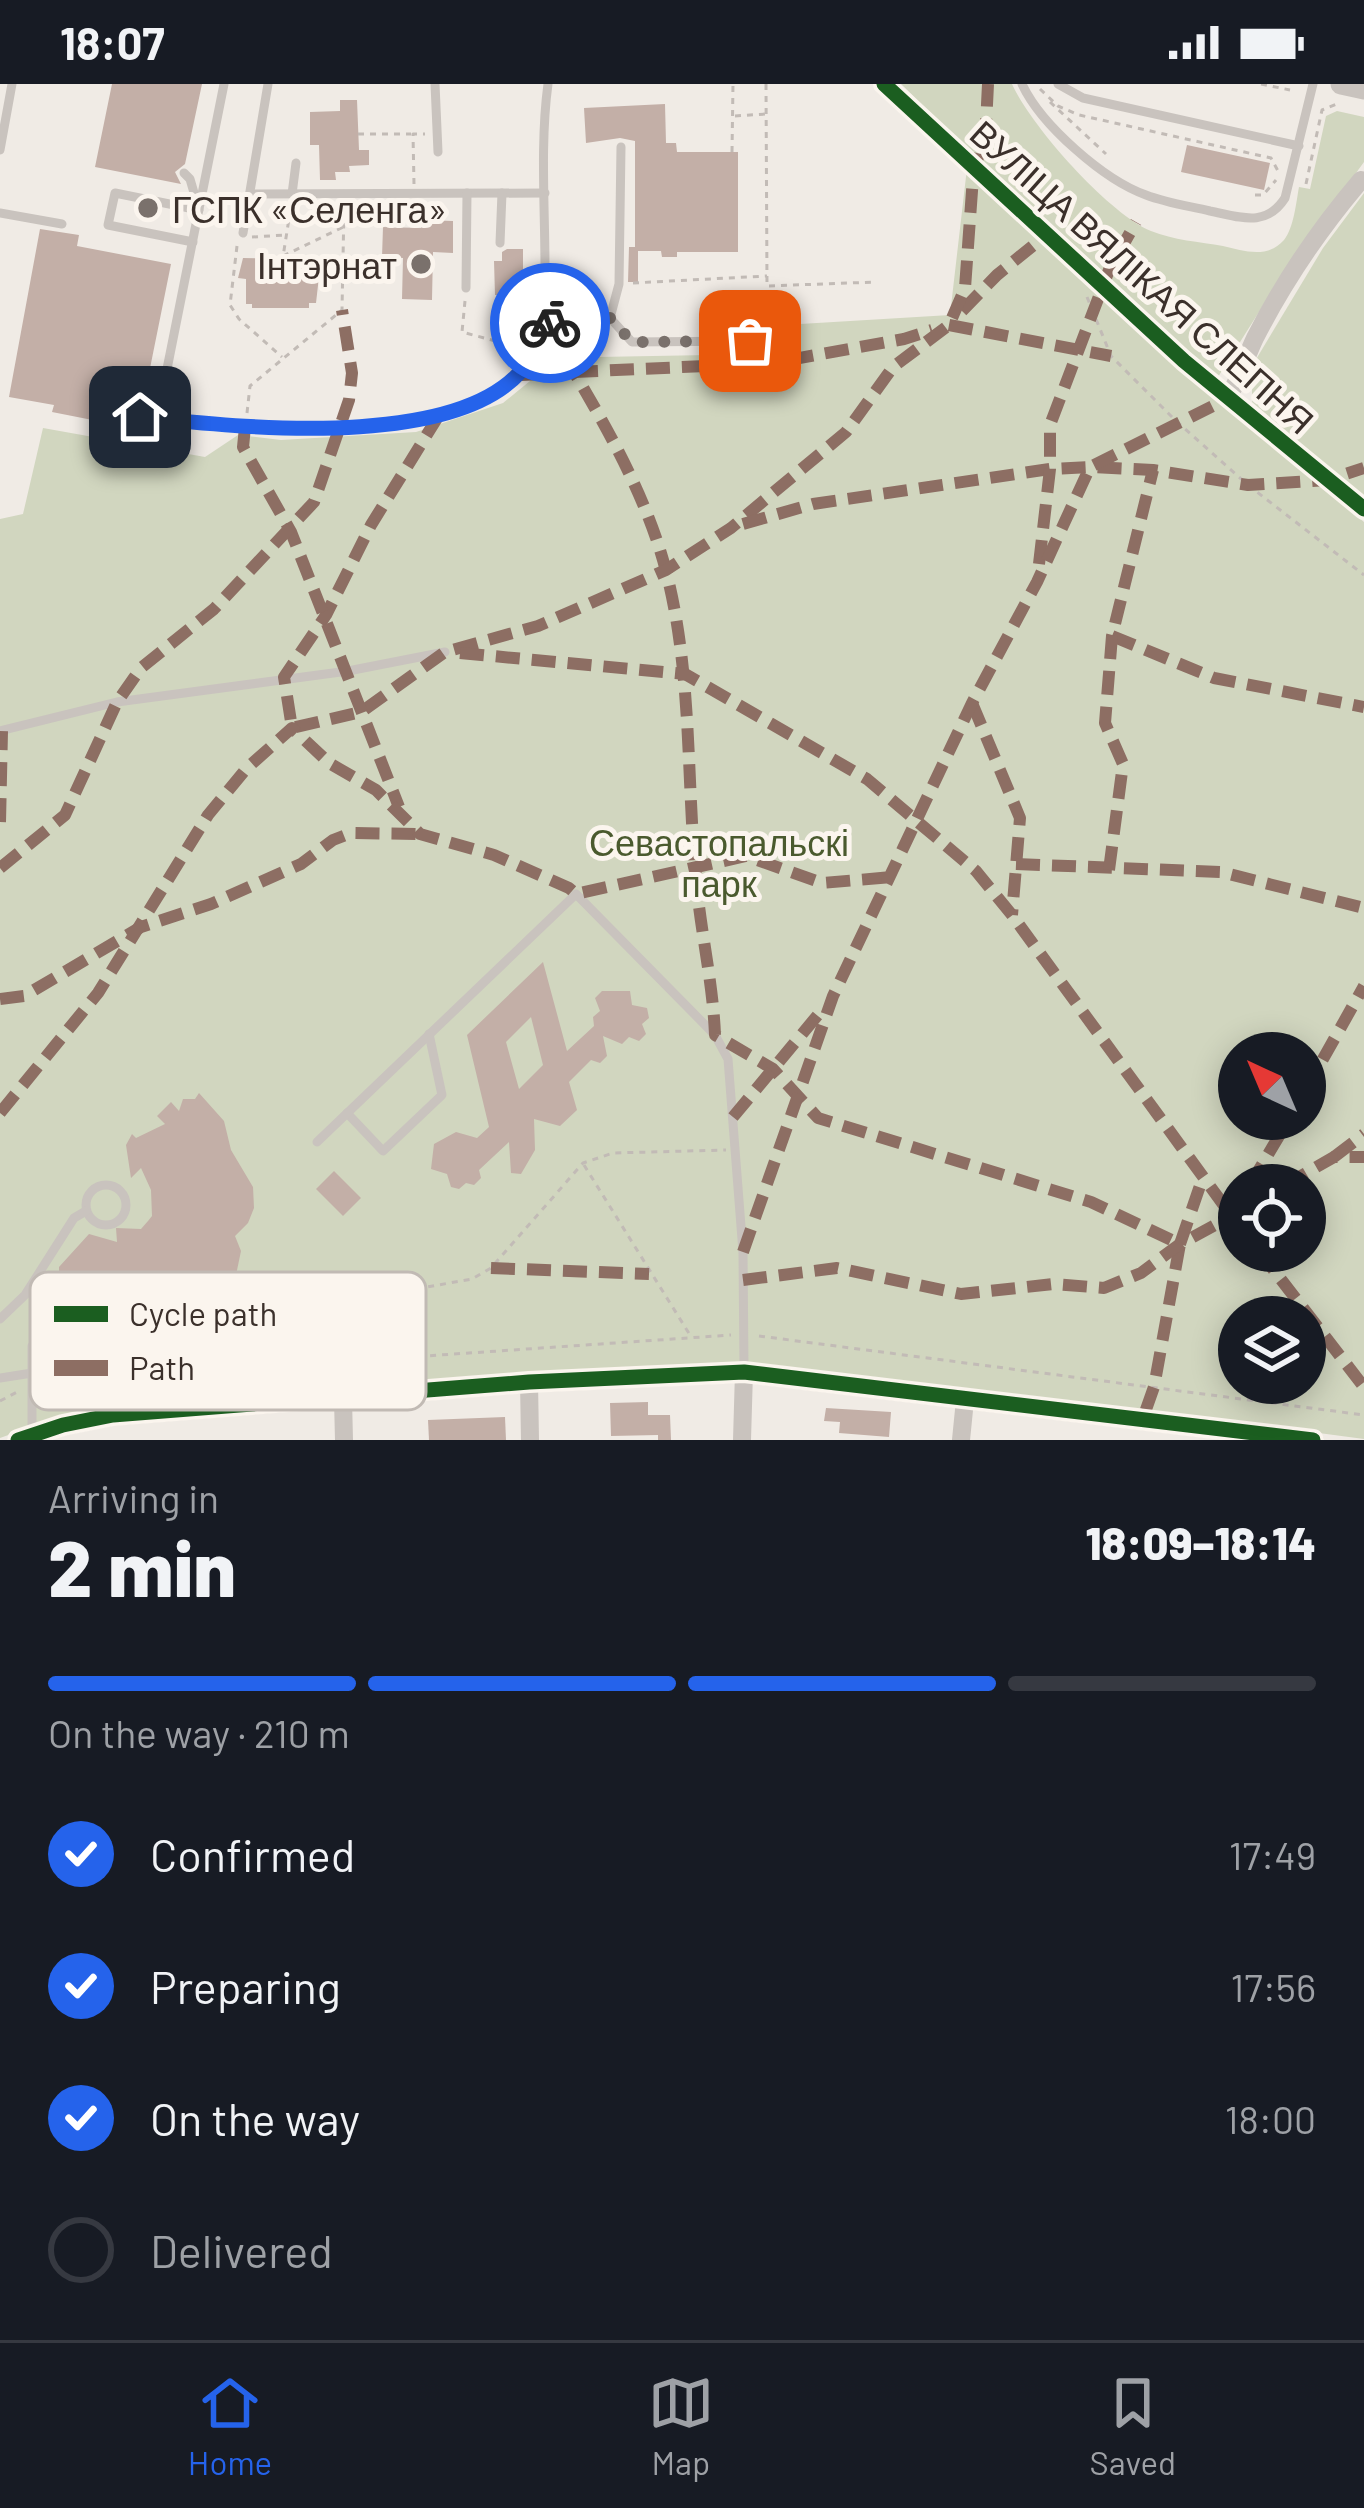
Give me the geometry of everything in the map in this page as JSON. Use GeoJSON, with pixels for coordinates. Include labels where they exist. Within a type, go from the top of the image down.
{"type":"FeatureCollection","features":[{"type":"Feature","properties":{"kind":"street","name":"ВУЛІЦА ВЯЛІКАЯ СЛЕПНЯ"},"geometry":{"type":"LineString","coordinates":[[884,84],[1227,398],[1364,509]]}},
{"type":"Feature","properties":{"kind":"street"},"geometry":{"type":"LineString","coordinates":[[1227,398],[1290,280],[1362,178]]}},
{"type":"Feature","properties":{"kind":"street"},"geometry":{"type":"LineString","coordinates":[[742,1440],[744,1372]]}},
{"type":"Feature","properties":{"kind":"street"},"geometry":{"type":"LineString","coordinates":[[426,1391],[744,1372],[965,1400],[1142,1429],[1312,1440]]}},
{"type":"Feature","properties":{"kind":"street"},"geometry":{"type":"LineString","coordinates":[[530,1382],[530,1440]]}},
{"type":"Feature","properties":{"kind":"street"},"geometry":{"type":"LineString","coordinates":[[962,1440],[965,1400]]}},
{"type":"Feature","properties":{"kind":"street"},"geometry":{"type":"LineString","coordinates":[[28,1438],[113,1415],[185,1410]]}},
{"type":"Feature","properties":{"kind":"street"},"geometry":{"type":"LineString","coordinates":[[343,1410],[344,1440]]}},
{"type":"Feature","properties":{"kind":"lane"},"geometry":{"type":"LineString","coordinates":[[0,150],[11,84]]}},
{"type":"Feature","properties":{"kind":"lane"},"geometry":{"type":"LineString","coordinates":[[158,419],[224,84]]}},
{"type":"Feature","properties":{"kind":"lane"},"geometry":{"type":"LineString","coordinates":[[244,233],[268,84]]}},
{"type":"Feature","properties":{"kind":"lane"},"geometry":{"type":"LineString","coordinates":[[435,84],[439,152]]}},
{"type":"Feature","properties":{"kind":"lane"},"geometry":{"type":"LineString","coordinates":[[140,417],[245,427],[404,422],[439,415],[509,385],[521,375],[545,331],[548,84]]}},
{"type":"Feature","properties":{"kind":"lane"},"geometry":{"type":"LineString","coordinates":[[1022,84],[1038,109],[1090,161],[1141,194],[1249,219],[1267,217],[1286,198],[1313,84]]}},
{"type":"Feature","properties":{"kind":"lane"},"geometry":{"type":"LineString","coordinates":[[1058,84],[1083,98],[1299,146]]}},
{"type":"Feature","properties":{"kind":"lane"},"geometry":{"type":"LineString","coordinates":[[545,320],[559,329],[581,332],[610,318],[619,284],[621,147]]}},
{"type":"Feature","properties":{"kind":"lane"},"geometry":{"type":"LineString","coordinates":[[292,194],[296,163]]}},
{"type":"Feature","properties":{"kind":"lane"},"geometry":{"type":"LineString","coordinates":[[184,173],[199,210]]}},
{"type":"Feature","properties":{"kind":"lane"},"geometry":{"type":"LineString","coordinates":[[193,242],[108,225],[115,193],[199,210]]}},
{"type":"Feature","properties":{"kind":"lane"},"geometry":{"type":"LineString","coordinates":[[466,288],[467,193]]}},
{"type":"Feature","properties":{"kind":"lane"},"geometry":{"type":"LineString","coordinates":[[500,243],[502,193]]}},
{"type":"Feature","properties":{"kind":"lane"},"geometry":{"type":"LineString","coordinates":[[250,194],[545,193]]}},
{"type":"Feature","properties":{"kind":"lane"},"geometry":{"type":"LineString","coordinates":[[0,213],[62,224]]}},
{"type":"Feature","properties":{"kind":"lane"},"geometry":{"type":"LineString","coordinates":[[610,318],[632,342],[750,341]]}},
{"type":"Feature","properties":{"kind":"lane"},"geometry":{"type":"LineString","coordinates":[[1,728],[117,702],[347,671],[445,652]]}},
{"type":"Feature","properties":{"kind":"lane"},"geometry":{"type":"LineString","coordinates":[[316,1142],[576,894],[715,1035],[728,1059],[743,1252],[744,1372]]}},
{"type":"Feature","properties":{"kind":"lane"},"geometry":{"type":"LineString","coordinates":[[347,1113],[383,1150],[442,1095],[429,1034]]}},
{"type":"Feature","properties":{"kind":"lane"},"geometry":{"type":"LineString","coordinates":[[100,1185],[113,1186],[125,1199],[124,1213],[108,1225],[94,1222],[86,1210],[87,1198],[100,1185]]}},
{"type":"Feature","properties":{"kind":"lane"},"geometry":{"type":"LineString","coordinates":[[40,1272],[74,1218],[86,1210]]}},
{"type":"Feature","properties":{"kind":"lane"},"geometry":{"type":"LineString","coordinates":[[0,1319],[30,1287]]}},
{"type":"Feature","properties":{"kind":"lane"},"geometry":{"type":"LineString","coordinates":[[0,1378],[30,1380]]}},
{"type":"Feature","properties":{"kind":"path"},"geometry":{"type":"LineString","coordinates":[[732,152],[733,84]]}},
{"type":"Feature","properties":{"kind":"path"},"geometry":{"type":"LineString","coordinates":[[766,84],[767,286],[876,282]]}},
{"type":"Feature","properties":{"kind":"path"},"geometry":{"type":"LineString","coordinates":[[1261,84],[1290,90]]}},
{"type":"Feature","properties":{"kind":"path"},"geometry":{"type":"LineString","coordinates":[[1039,86],[1106,154]]}},
{"type":"Feature","properties":{"kind":"path"},"geometry":{"type":"LineString","coordinates":[[1039,86],[1058,106],[1079,115],[1271,158],[1278,165],[1276,181],[1263,195],[1255,195]]}},
{"type":"Feature","properties":{"kind":"path"},"geometry":{"type":"LineString","coordinates":[[1306,184],[1322,110],[1352,93]]}},
{"type":"Feature","properties":{"kind":"path"},"geometry":{"type":"LineString","coordinates":[[733,116],[766,114]]}},
{"type":"Feature","properties":{"kind":"path"},"geometry":{"type":"LineString","coordinates":[[358,134],[426,134]]}},
{"type":"Feature","properties":{"kind":"path"},"geometry":{"type":"LineString","coordinates":[[283,256],[414,193],[413,134]]}},
{"type":"Feature","properties":{"kind":"path"},"geometry":{"type":"LineString","coordinates":[[282,263],[292,194]]}},
{"type":"Feature","properties":{"kind":"path"},"geometry":{"type":"LineString","coordinates":[[245,427],[250,386],[342,310],[344,194]]}},
{"type":"Feature","properties":{"kind":"path"},"geometry":{"type":"LineString","coordinates":[[284,359],[239,319],[230,305],[230,291],[240,238],[286,236]]}},
{"type":"Feature","properties":{"kind":"path"},"geometry":{"type":"LineString","coordinates":[[619,284],[767,277]]}},
{"type":"Feature","properties":{"kind":"path"},"geometry":{"type":"LineString","coordinates":[[466,288],[462,332],[534,352]]}},
{"type":"Feature","properties":{"kind":"path"},"geometry":{"type":"LineString","coordinates":[[1083,288],[1111,356],[1249,485],[1364,575]]}},
{"type":"Feature","properties":{"kind":"path"},"geometry":{"type":"LineString","coordinates":[[426,1287],[472,1279],[491,1268],[583,1163],[613,1153],[735,1150]]}},
{"type":"Feature","properties":{"kind":"path"},"geometry":{"type":"LineString","coordinates":[[583,1163],[692,1338]]}},
{"type":"Feature","properties":{"kind":"path"},"geometry":{"type":"LineString","coordinates":[[0,1401],[30,1384]]}},
{"type":"Feature","properties":{"kind":"green space"},"geometry":{"type":"Polygon","coordinates":[[[901,84],[1012,84],[1072,166],[1133,221],[1168,237],[1247,251],[1270,250],[1287,235],[1299,187],[1310,189],[1326,116],[1337,111],[1364,117],[1364,162],[1286,269],[1218,377],[1056,235],[901,84]]]}},
{"type":"Feature","properties":{"kind":"green space","name":"Севастопальскі парк"},"geometry":{"type":"Polygon","coordinates":[[[967,168],[1181,370],[1364,522],[1364,1439],[1154,1411],[746,1368],[426,1393],[426,1272],[30,1272],[30,1410],[216,1410],[39,1424],[0,1438],[0,519],[23,514],[43,428],[205,457],[238,435],[281,440],[416,432],[503,403],[530,381],[542,358],[767,354],[767,326],[950,315],[967,168]]]}},
{"type":"Feature","properties":{"kind":"green space"},"geometry":{"type":"Polygon","coordinates":[[[1364,193],[1364,497],[1252,402],[1252,366],[1323,248],[1364,193]]]}},
{"type":"Feature","properties":{"kind":"building"},"geometry":{"type":"Polygon","coordinates":[[[112,84],[202,84],[185,164],[175,172],[181,184],[95,167],[112,84]]]}},
{"type":"Feature","properties":{"kind":"building"},"geometry":{"type":"Polygon","coordinates":[[[340,100],[357,100],[359,150],[369,150],[369,165],[349,166],[350,172],[335,172],[336,180],[320,180],[319,145],[310,145],[310,112],[340,111],[340,100]]]}},
{"type":"Feature","properties":{"kind":"building"},"geometry":{"type":"Polygon","coordinates":[[[665,104],[666,143],[676,143],[677,152],[738,152],[738,252],[677,252],[677,257],[662,257],[661,251],[638,251],[638,282],[628,282],[629,247],[635,247],[635,141],[620,138],[586,143],[584,108],[665,104]]]}},
{"type":"Feature","properties":{"kind":"building"},"geometry":{"type":"Polygon","coordinates":[[[1187,145],[1270,163],[1264,190],[1181,172],[1187,145]]]}},
{"type":"Feature","properties":{"kind":"building","name":"Інтэрнат"},"geometry":{"type":"Polygon","coordinates":[[[421,220],[453,221],[453,253],[433,252],[432,300],[402,299],[403,258],[382,257],[383,227],[421,228],[421,220]]]}},
{"type":"Feature","properties":{"kind":"building"},"geometry":{"type":"Polygon","coordinates":[[[40,229],[79,235],[77,246],[171,264],[142,408],[132,415],[138,429],[52,412],[54,405],[9,397],[40,229]]]}},
{"type":"Feature","properties":{"kind":"building"},"geometry":{"type":"Polygon","coordinates":[[[507,249],[523,249],[523,295],[495,295],[494,261],[502,261],[507,249]]]}},
{"type":"Feature","properties":{"kind":"building"},"geometry":{"type":"Polygon","coordinates":[[[243,258],[321,259],[316,303],[309,303],[309,308],[252,308],[246,304],[246,279],[238,278],[243,258]]]}},
{"type":"Feature","properties":{"kind":"building"},"geometry":{"type":"Polygon","coordinates":[[[543,962],[567,1051],[594,1026],[593,1017],[600,1011],[595,998],[602,991],[630,991],[632,1005],[647,1008],[649,1018],[642,1024],[646,1034],[639,1041],[629,1037],[622,1044],[603,1036],[607,1056],[600,1063],[591,1060],[569,1082],[577,1110],[560,1126],[534,1119],[535,1150],[521,1174],[511,1173],[509,1142],[479,1170],[481,1178],[474,1185],[466,1183],[459,1189],[451,1187],[447,1174],[431,1169],[434,1144],[456,1132],[477,1138],[489,1127],[467,1035],[543,962]],[[531,1017],[506,1042],[519,1089],[543,1065],[531,1017]]]}},
{"type":"Feature","properties":{"kind":"building"},"geometry":{"type":"Polygon","coordinates":[[[199,1093],[224,1121],[231,1150],[253,1187],[254,1208],[235,1236],[241,1251],[237,1272],[59,1272],[89,1234],[117,1242],[116,1228],[141,1229],[152,1216],[151,1190],[141,1168],[131,1178],[126,1145],[132,1134],[136,1138],[165,1124],[157,1116],[171,1102],[179,1111],[183,1099],[195,1099],[199,1093]]]}},
{"type":"Feature","properties":{"kind":"building"},"geometry":{"type":"Polygon","coordinates":[[[334,1171],[361,1198],[343,1216],[316,1189],[334,1171]]]}},
{"type":"Feature","properties":{"kind":"building"},"geometry":{"type":"Polygon","coordinates":[[[648,1402],[648,1415],[670,1415],[671,1440],[658,1440],[658,1435],[611,1436],[610,1403],[648,1402]]]}},
{"type":"Feature","properties":{"kind":"building"},"geometry":{"type":"Polygon","coordinates":[[[826,1408],[891,1412],[889,1437],[839,1433],[840,1422],[824,1421],[826,1408]]]}},
{"type":"Feature","properties":{"kind":"building"},"geometry":{"type":"Polygon","coordinates":[[[505,1417],[506,1440],[429,1440],[428,1420],[505,1417]]]}},
{"type":"Feature","properties":{"kind":"marked path"},"geometry":{"type":"LineString","coordinates":[[439,415],[371,525],[326,615],[284,677],[292,728],[361,712],[445,652],[538,626],[666,570],[731,528],[846,432],[893,367],[949,325],[965,288],[973,177],[986,125],[988,84]]}},
{"type":"Feature","properties":{"kind":"marked path"},"geometry":{"type":"LineString","coordinates":[[1039,564],[1050,425],[1109,270],[1136,222]]}},
{"type":"Feature","properties":{"kind":"marked path"},"geometry":{"type":"LineString","coordinates":[[962,311],[1046,235]]}},
{"type":"Feature","properties":{"kind":"marked path"},"geometry":{"type":"LineString","coordinates":[[0,868],[65,815],[117,702],[141,668],[214,609],[314,502],[349,400],[352,373],[342,310]]}},
{"type":"Feature","properties":{"kind":"marked path"},"geometry":{"type":"LineString","coordinates":[[949,325],[1111,356]]}},
{"type":"Feature","properties":{"kind":"marked path"},"geometry":{"type":"LineString","coordinates":[[574,372],[772,363],[932,330]]}},
{"type":"Feature","properties":{"kind":"marked path"},"geometry":{"type":"LineString","coordinates":[[521,375],[574,372],[627,468],[666,571],[681,650],[697,889],[715,1035],[773,1069],[818,1118],[1091,1202],[1180,1244],[1154,1387],[1143,1418]]}},
{"type":"Feature","properties":{"kind":"marked path"},"geometry":{"type":"LineString","coordinates":[[743,1252],[833,996],[1090,467],[1227,399]]}},
{"type":"Feature","properties":{"kind":"marked path"},"geometry":{"type":"LineString","coordinates":[[245,427],[243,447],[291,532],[399,807]]}},
{"type":"Feature","properties":{"kind":"marked path"},"geometry":{"type":"LineString","coordinates":[[743,524],[813,504],[1050,469],[1153,470],[1248,485],[1327,480],[1364,468]]}},
{"type":"Feature","properties":{"kind":"marked path"},"geometry":{"type":"LineString","coordinates":[[1109,870],[1123,764],[1105,723],[1112,636],[1153,470]]}},
{"type":"Feature","properties":{"kind":"marked path"},"geometry":{"type":"LineString","coordinates":[[1112,636],[1214,678],[1364,707]]}},
{"type":"Feature","properties":{"kind":"marked path"},"geometry":{"type":"LineString","coordinates":[[460,653],[685,674],[867,779],[976,871],[1218,1197]]}},
{"type":"Feature","properties":{"kind":"marked path"},"geometry":{"type":"LineString","coordinates":[[972,703],[1020,818],[1012,915]]}},
{"type":"Feature","properties":{"kind":"marked path"},"geometry":{"type":"LineString","coordinates":[[0,1113],[98,993],[208,815],[246,769],[292,728],[329,763],[376,790],[420,834],[494,855],[576,894],[746,856],[822,883],[893,877]]}},
{"type":"Feature","properties":{"kind":"marked path"},"geometry":{"type":"LineString","coordinates":[[0,822],[2,731]]}},
{"type":"Feature","properties":{"kind":"marked path"},"geometry":{"type":"LineString","coordinates":[[0,999],[24,996],[141,927],[211,904],[301,864],[333,840],[351,833],[420,834]]}},
{"type":"Feature","properties":{"kind":"marked path"},"geometry":{"type":"LineString","coordinates":[[1016,864],[1221,872],[1364,908]]}},
{"type":"Feature","properties":{"kind":"marked path"},"geometry":{"type":"LineString","coordinates":[[1326,1054],[1364,986]]}},
{"type":"Feature","properties":{"kind":"marked path"},"geometry":{"type":"LineString","coordinates":[[733,1117],[822,1010]]}},
{"type":"Feature","properties":{"kind":"marked path"},"geometry":{"type":"LineString","coordinates":[[1334,1157],[1364,1134]]}},
{"type":"Feature","properties":{"kind":"marked path"},"geometry":{"type":"LineString","coordinates":[[1262,1164],[1277,1140]]}},
{"type":"Feature","properties":{"kind":"marked path"},"geometry":{"type":"LineString","coordinates":[[1322,1164],[1334,1157],[1364,1157]]}},
{"type":"Feature","properties":{"kind":"marked path"},"geometry":{"type":"LineString","coordinates":[[1180,1244],[1203,1177]]}},
{"type":"Feature","properties":{"kind":"marked path"},"geometry":{"type":"LineString","coordinates":[[743,1280],[837,1268],[961,1294],[1054,1284],[1104,1288],[1141,1273],[1218,1224]]}},
{"type":"Feature","properties":{"kind":"marked path"},"geometry":{"type":"LineString","coordinates":[[491,1268],[649,1274]]}},
{"type":"Feature","properties":{"kind":"marked path"},"geometry":{"type":"LineString","coordinates":[[1275,1272],[1364,1387]]}},
{"type":"Feature","properties":{"kind":"cycle path"},"geometry":{"type":"LineString","coordinates":[[884,84],[1184,361],[1364,509]]}},
{"type":"Feature","properties":{"kind":"cycle path"},"geometry":{"type":"LineString","coordinates":[[426,1390],[744,1372],[1313,1440]]}},
{"type":"Feature","properties":{"kind":"cycle path"},"geometry":{"type":"LineString","coordinates":[[18,1440],[113,1415],[176,1410]]}},
{"type":"Feature","properties":{"kind":"way so far"},"geometry":{"type":"LineString","coordinates":[[550,323],[581,332],[610,318],[632,342],[750,341]]}},
{"type":"Feature","properties":{"kind":"place","name":"ГСПК «Селенга»"},"geometry":{"type":"Point","coordinates":[148,208]}},
{"type":"Feature","properties":{"kind":"place","name":"Інтэрнат"},"geometry":{"type":"Point","coordinates":[421,264]}},
{"type":"Feature","properties":{"kind":"route"},"geometry":{"type":"LineString","coordinates":[[140,417],[281,429],[404,422],[439,415],[509,385],[534,352],[545,320],[550,323]]}}]}
